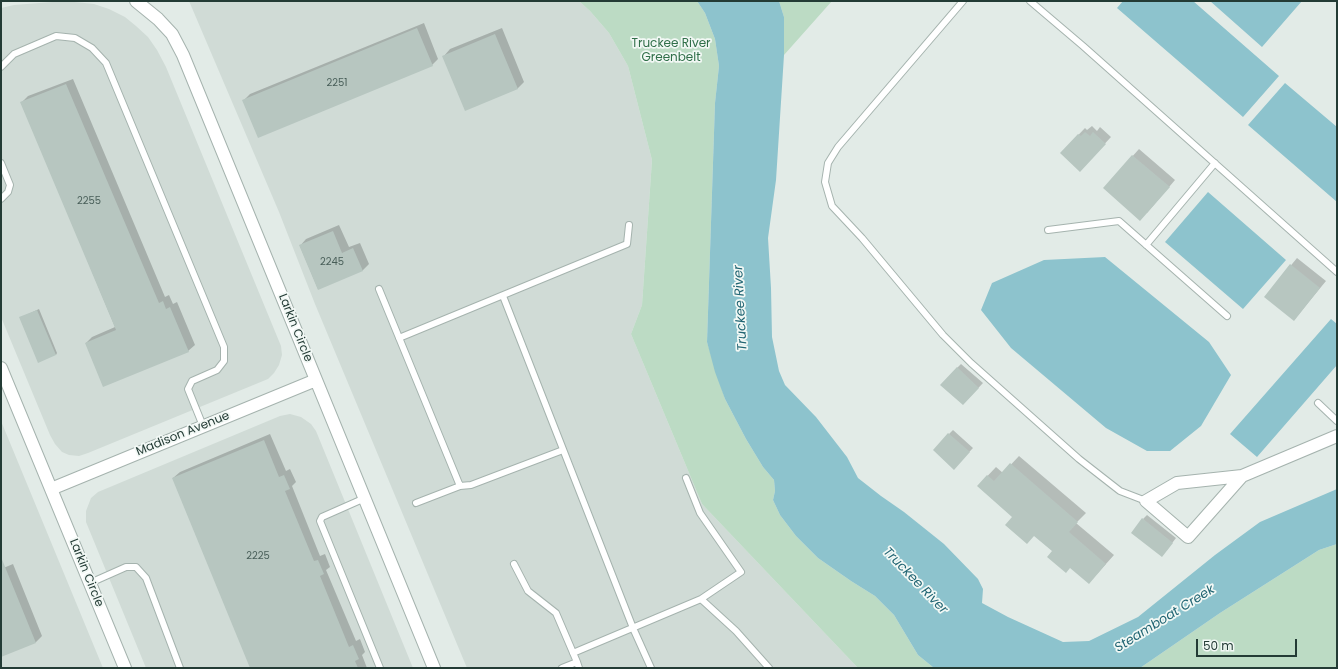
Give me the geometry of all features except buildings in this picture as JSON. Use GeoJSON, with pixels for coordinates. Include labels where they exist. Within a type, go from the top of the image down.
{"type":"FeatureCollection","features":[{"type":"Feature","properties":{"kind":"street","name":"Larkin Circle"},"geometry":{"type":"LineString","coordinates":[[136,1],[158,19],[172,34],[183,56],[434,668]]}},
{"type":"Feature","properties":{"kind":"street","name":"Larkin Circle"},"geometry":{"type":"LineString","coordinates":[[1,368],[125,668]]}},
{"type":"Feature","properties":{"kind":"street","name":"Madison Avenue"},"geometry":{"type":"LineString","coordinates":[[51,489],[316,380]]}},
{"type":"Feature","properties":{"kind":"street"},"geometry":{"type":"LineString","coordinates":[[1242,476],[1188,537],[1146,500],[1177,483],[1242,476],[1337,436]]}},
{"type":"Feature","properties":{"kind":"lane"},"geometry":{"type":"LineString","coordinates":[[963,1],[838,147],[828,163],[825,182],[832,206],[862,238],[943,335],[971,363],[1079,459],[1114,487],[1120,491],[1146,500]]}},
{"type":"Feature","properties":{"kind":"lane"},"geometry":{"type":"LineString","coordinates":[[1030,1],[1083,46],[1337,272]]}},
{"type":"Feature","properties":{"kind":"lane"},"geometry":{"type":"LineString","coordinates":[[1,67],[14,54],[56,36],[75,38],[92,48],[106,63],[224,347],[224,361],[217,370],[192,381],[188,389],[203,426]]}},
{"type":"Feature","properties":{"kind":"lane"},"geometry":{"type":"LineString","coordinates":[[1,163],[10,185],[8,192],[1,199]]}},
{"type":"Feature","properties":{"kind":"lane"},"geometry":{"type":"LineString","coordinates":[[1146,246],[1214,164]]}},
{"type":"Feature","properties":{"kind":"lane"},"geometry":{"type":"LineString","coordinates":[[1048,230],[1119,222],[1227,316]]}},
{"type":"Feature","properties":{"kind":"lane"},"geometry":{"type":"LineString","coordinates":[[399,338],[627,244],[629,225]]}},
{"type":"Feature","properties":{"kind":"lane"},"geometry":{"type":"LineString","coordinates":[[379,289],[460,486]]}},
{"type":"Feature","properties":{"kind":"lane"},"geometry":{"type":"LineString","coordinates":[[503,296],[633,628],[651,668]]}},
{"type":"Feature","properties":{"kind":"lane"},"geometry":{"type":"LineString","coordinates":[[1318,403],[1337,421]]}},
{"type":"Feature","properties":{"kind":"lane"},"geometry":{"type":"LineString","coordinates":[[416,503],[460,486],[471,485],[563,450]]}},
{"type":"Feature","properties":{"kind":"lane"},"geometry":{"type":"LineString","coordinates":[[573,653],[702,599],[741,572],[700,512],[686,478]]}},
{"type":"Feature","properties":{"kind":"lane"},"geometry":{"type":"LineString","coordinates":[[365,498],[322,517],[320,521],[380,668]]}},
{"type":"Feature","properties":{"kind":"lane"},"geometry":{"type":"LineString","coordinates":[[514,564],[528,591],[556,613],[578,665],[562,668]]}},
{"type":"Feature","properties":{"kind":"lane"},"geometry":{"type":"LineString","coordinates":[[90,583],[126,567],[136,567],[146,578],[180,668]]}},
{"type":"Feature","properties":{"kind":"lane"},"geometry":{"type":"LineString","coordinates":[[702,599],[736,631],[769,668]]}},
{"type":"Feature","properties":{"kind":"shaded area"},"geometry":{"type":"Polygon","coordinates":[[[65,1],[94,4],[125,17],[148,37],[157,50],[166,67],[281,346],[282,355],[279,365],[268,379],[79,456],[69,455],[62,452],[55,444],[1,317],[1,8],[14,5],[65,1]]]}},
{"type":"Feature","properties":{"kind":"shaded area"},"geometry":{"type":"Polygon","coordinates":[[[189,1],[579,1],[590,11],[609,33],[628,66],[652,160],[642,305],[631,334],[702,504],[858,668],[467,668],[315,304],[279,212],[189,1]]]}},
{"type":"Feature","properties":{"kind":"shaded area"},"geometry":{"type":"Polygon","coordinates":[[[290,414],[301,417],[311,424],[316,431],[413,668],[146,668],[86,522],[86,511],[91,498],[98,492],[280,416],[290,414]]]}},
{"type":"Feature","properties":{"kind":"shaded area"},"geometry":{"type":"Polygon","coordinates":[[[1,421],[103,668],[1,668],[1,421]]]}},
{"type":"Feature","properties":{"kind":"green space","name":"Truckee River Greenbelt"},"geometry":{"type":"Polygon","coordinates":[[[579,1],[697,1],[705,13],[715,39],[719,66],[715,103],[707,342],[725,399],[746,439],[763,467],[774,480],[775,491],[773,500],[780,515],[796,536],[818,558],[875,596],[894,615],[918,655],[934,668],[858,668],[702,504],[631,334],[642,305],[652,160],[628,66],[609,33],[579,1]]]}},
{"type":"Feature","properties":{"kind":"green space"},"geometry":{"type":"Polygon","coordinates":[[[779,1],[832,1],[784,55],[784,17],[779,1]]]}},
{"type":"Feature","properties":{"kind":"green space"},"geometry":{"type":"Polygon","coordinates":[[[1337,544],[1337,668],[1140,668],[1220,613],[1319,550],[1337,544]]]}},
{"type":"Feature","properties":{"kind":"water"},"geometry":{"type":"Polygon","coordinates":[[[697,1],[779,1],[784,17],[784,55],[776,180],[768,238],[772,337],[779,371],[785,385],[816,417],[847,457],[858,478],[944,544],[978,579],[983,589],[982,603],[1008,617],[1063,642],[1089,641],[1138,617],[1215,555],[1260,522],[1337,489],[1337,544],[1319,550],[1220,613],[1140,668],[934,668],[918,655],[894,615],[875,596],[818,558],[796,536],[780,515],[773,500],[775,491],[774,480],[763,467],[746,439],[725,399],[715,372],[707,342],[715,103],[719,66],[715,39],[705,13],[697,1]]]}},
{"type":"Feature","properties":{"kind":"water"},"geometry":{"type":"Polygon","coordinates":[[[1123,1],[1193,1],[1279,76],[1243,117],[1117,8],[1123,1]]]}},
{"type":"Feature","properties":{"kind":"water"},"geometry":{"type":"Polygon","coordinates":[[[1210,1],[1302,1],[1262,47],[1210,1]]]}},
{"type":"Feature","properties":{"kind":"water"},"geometry":{"type":"Polygon","coordinates":[[[1285,83],[1337,127],[1337,202],[1248,125],[1285,83]]]}},
{"type":"Feature","properties":{"kind":"water"},"geometry":{"type":"Polygon","coordinates":[[[1208,192],[1286,260],[1243,309],[1165,242],[1208,192]]]}},
{"type":"Feature","properties":{"kind":"water"},"geometry":{"type":"Polygon","coordinates":[[[1105,257],[1209,342],[1231,375],[1201,426],[1170,451],[1147,451],[1106,428],[1011,348],[981,310],[992,283],[1044,260],[1105,257]]]}},
{"type":"Feature","properties":{"kind":"water"},"geometry":{"type":"Polygon","coordinates":[[[1331,319],[1337,324],[1337,365],[1257,457],[1230,434],[1331,319]]]}},
{"type":"Feature","properties":{"kind":"water label","name":"Truckee River"},"geometry":{"type":"Point","coordinates":[741,308]}},
{"type":"Feature","properties":{"kind":"water label","name":"Truckee River"},"geometry":{"type":"Point","coordinates":[915,581]}},
{"type":"Feature","properties":{"kind":"water label","name":"Steamboat Creek"},"geometry":{"type":"Point","coordinates":[1165,619]}}]}
